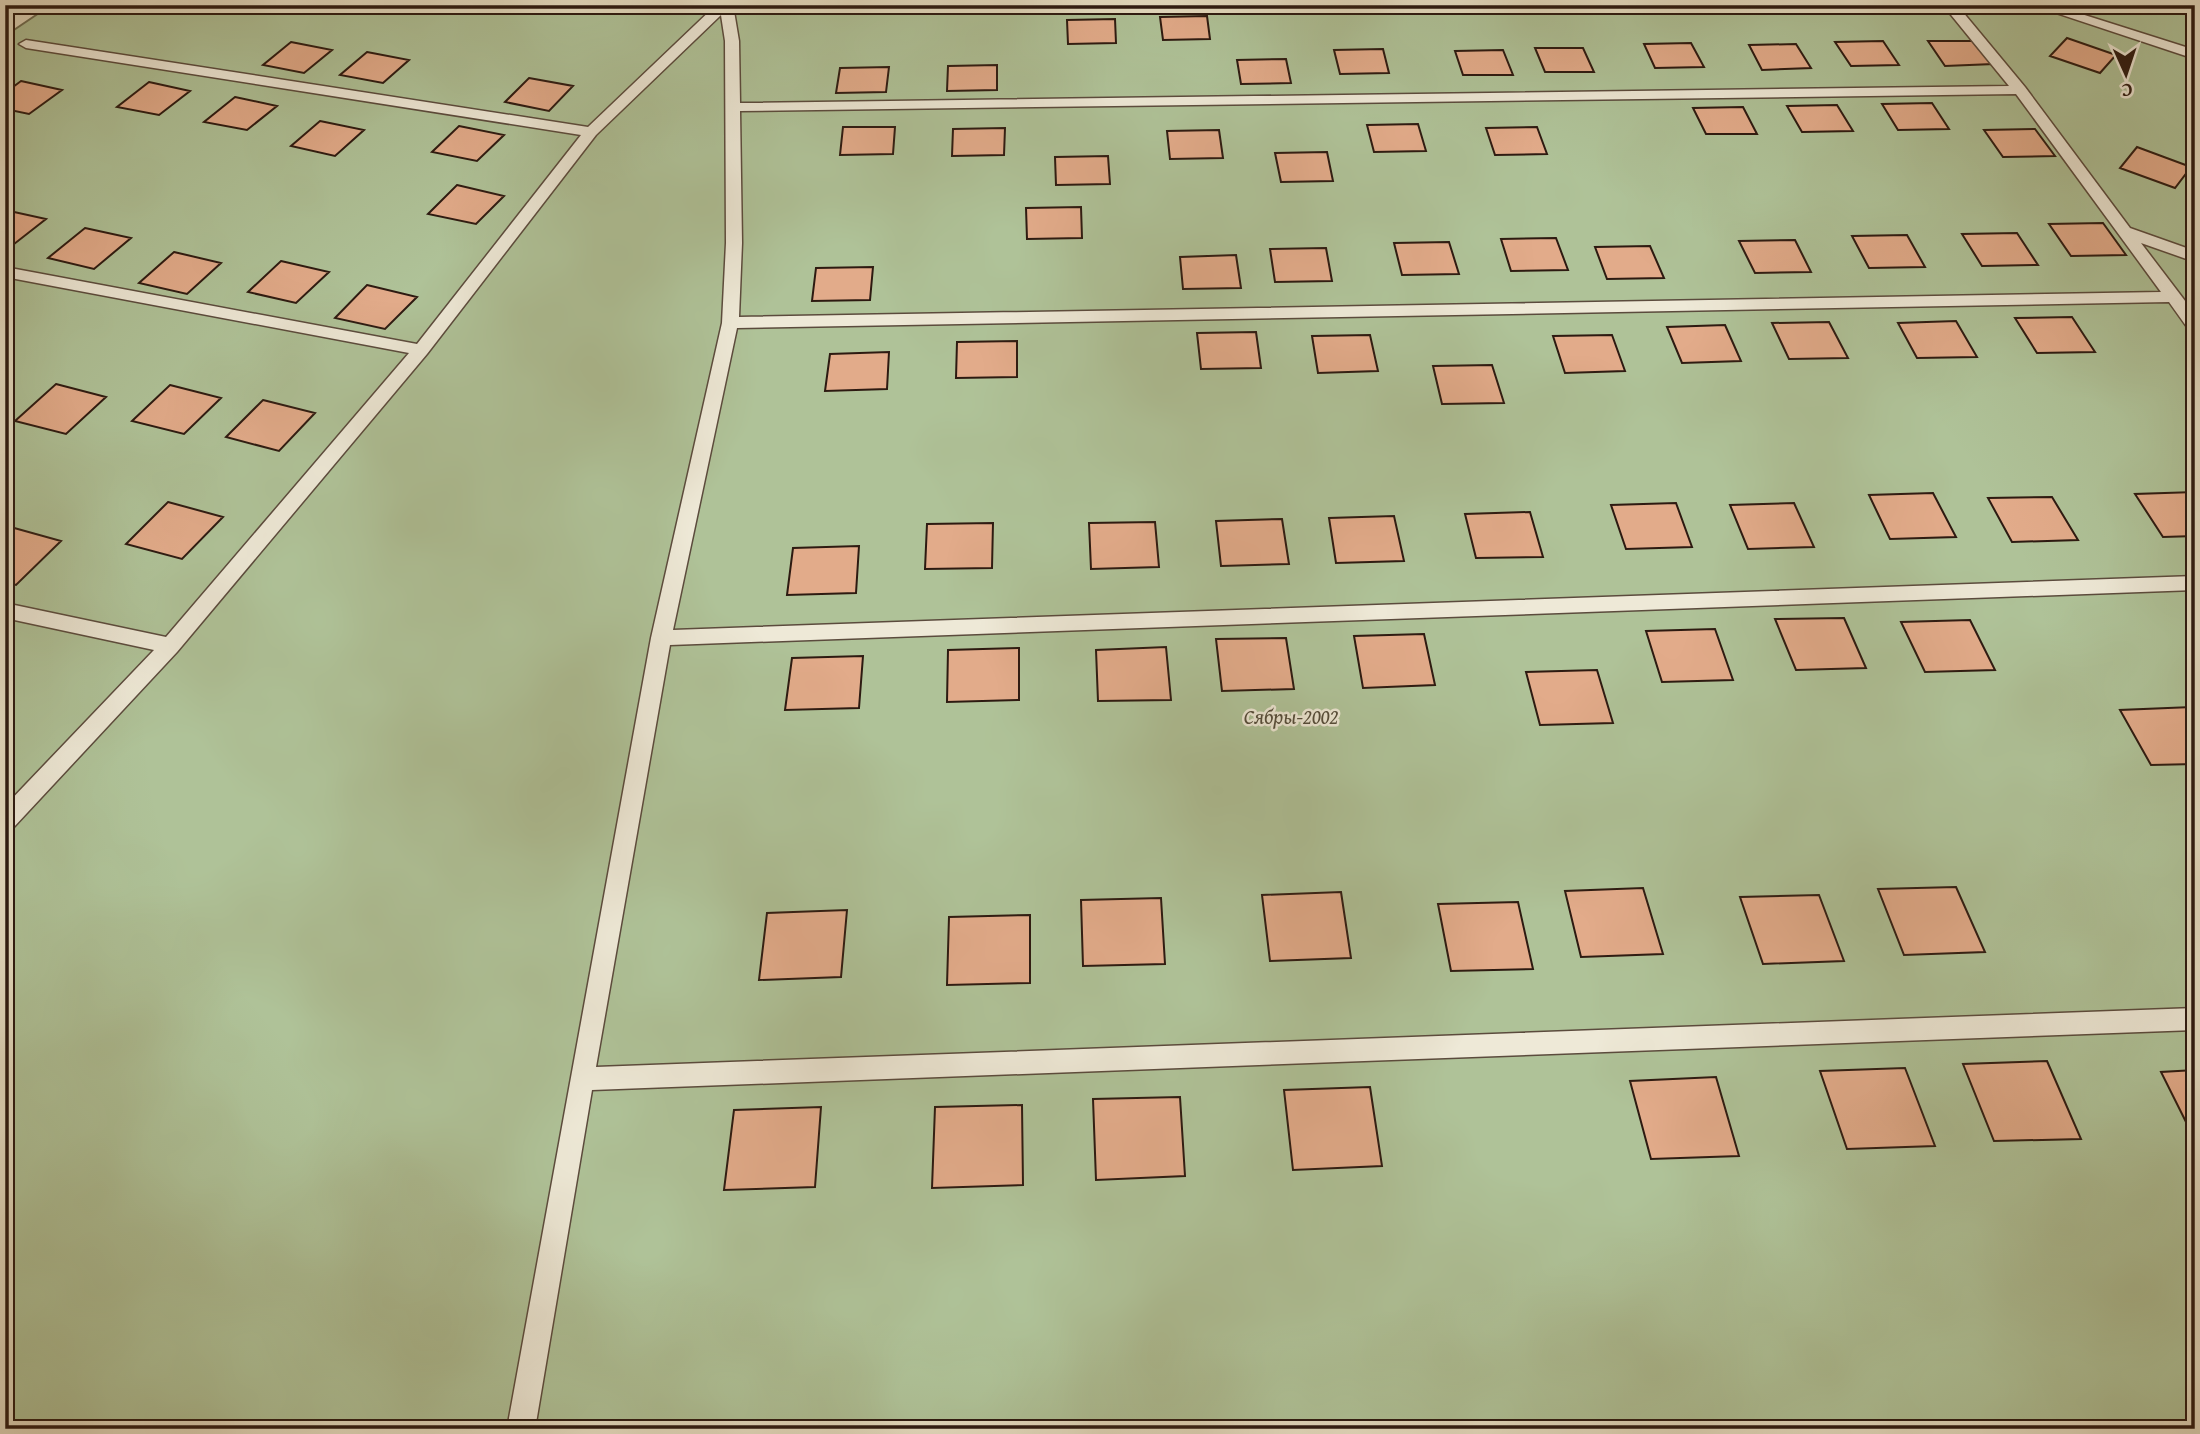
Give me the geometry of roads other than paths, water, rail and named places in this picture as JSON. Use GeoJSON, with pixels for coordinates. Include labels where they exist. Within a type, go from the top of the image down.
{"type":"FeatureCollection","features":[{"type":"Feature","properties":{"kind":"lane"},"geometry":{"type":"LineString","coordinates":[[521,1429],[661,638],[730,323],[734,243],[732,41],[725,5]]}},
{"type":"Feature","properties":{"kind":"lane"},"geometry":{"type":"LineString","coordinates":[[5,821],[170,646],[421,350],[591,132],[725,5]]}},
{"type":"Feature","properties":{"kind":"lane"},"geometry":{"type":"LineString","coordinates":[[1950,5],[2020,90],[2195,326]]}},
{"type":"Feature","properties":{"kind":"lane"},"geometry":{"type":"LineString","coordinates":[[2039,5],[2195,55]]}},
{"type":"Feature","properties":{"kind":"lane"},"geometry":{"type":"LineString","coordinates":[[26,44],[591,132]]}},
{"type":"Feature","properties":{"kind":"lane"},"geometry":{"type":"LineString","coordinates":[[731,107],[2020,90]]}},
{"type":"Feature","properties":{"kind":"lane"},"geometry":{"type":"LineString","coordinates":[[2125,231],[2195,257]]}},
{"type":"Feature","properties":{"kind":"lane"},"geometry":{"type":"LineString","coordinates":[[5,272],[421,350]]}},
{"type":"Feature","properties":{"kind":"lane"},"geometry":{"type":"LineString","coordinates":[[730,323],[2174,297]]}},
{"type":"Feature","properties":{"kind":"lane"},"geometry":{"type":"LineString","coordinates":[[661,638],[2195,583]]}},
{"type":"Feature","properties":{"kind":"lane"},"geometry":{"type":"LineString","coordinates":[[5,610],[170,646]]}},
{"type":"Feature","properties":{"kind":"lane"},"geometry":{"type":"LineString","coordinates":[[581,1079],[2195,1019]]}},
{"type":"Feature","properties":{"kind":"park label","name":"Сябры-2002"},"geometry":{"type":"Point","coordinates":[1291,716]}}]}
